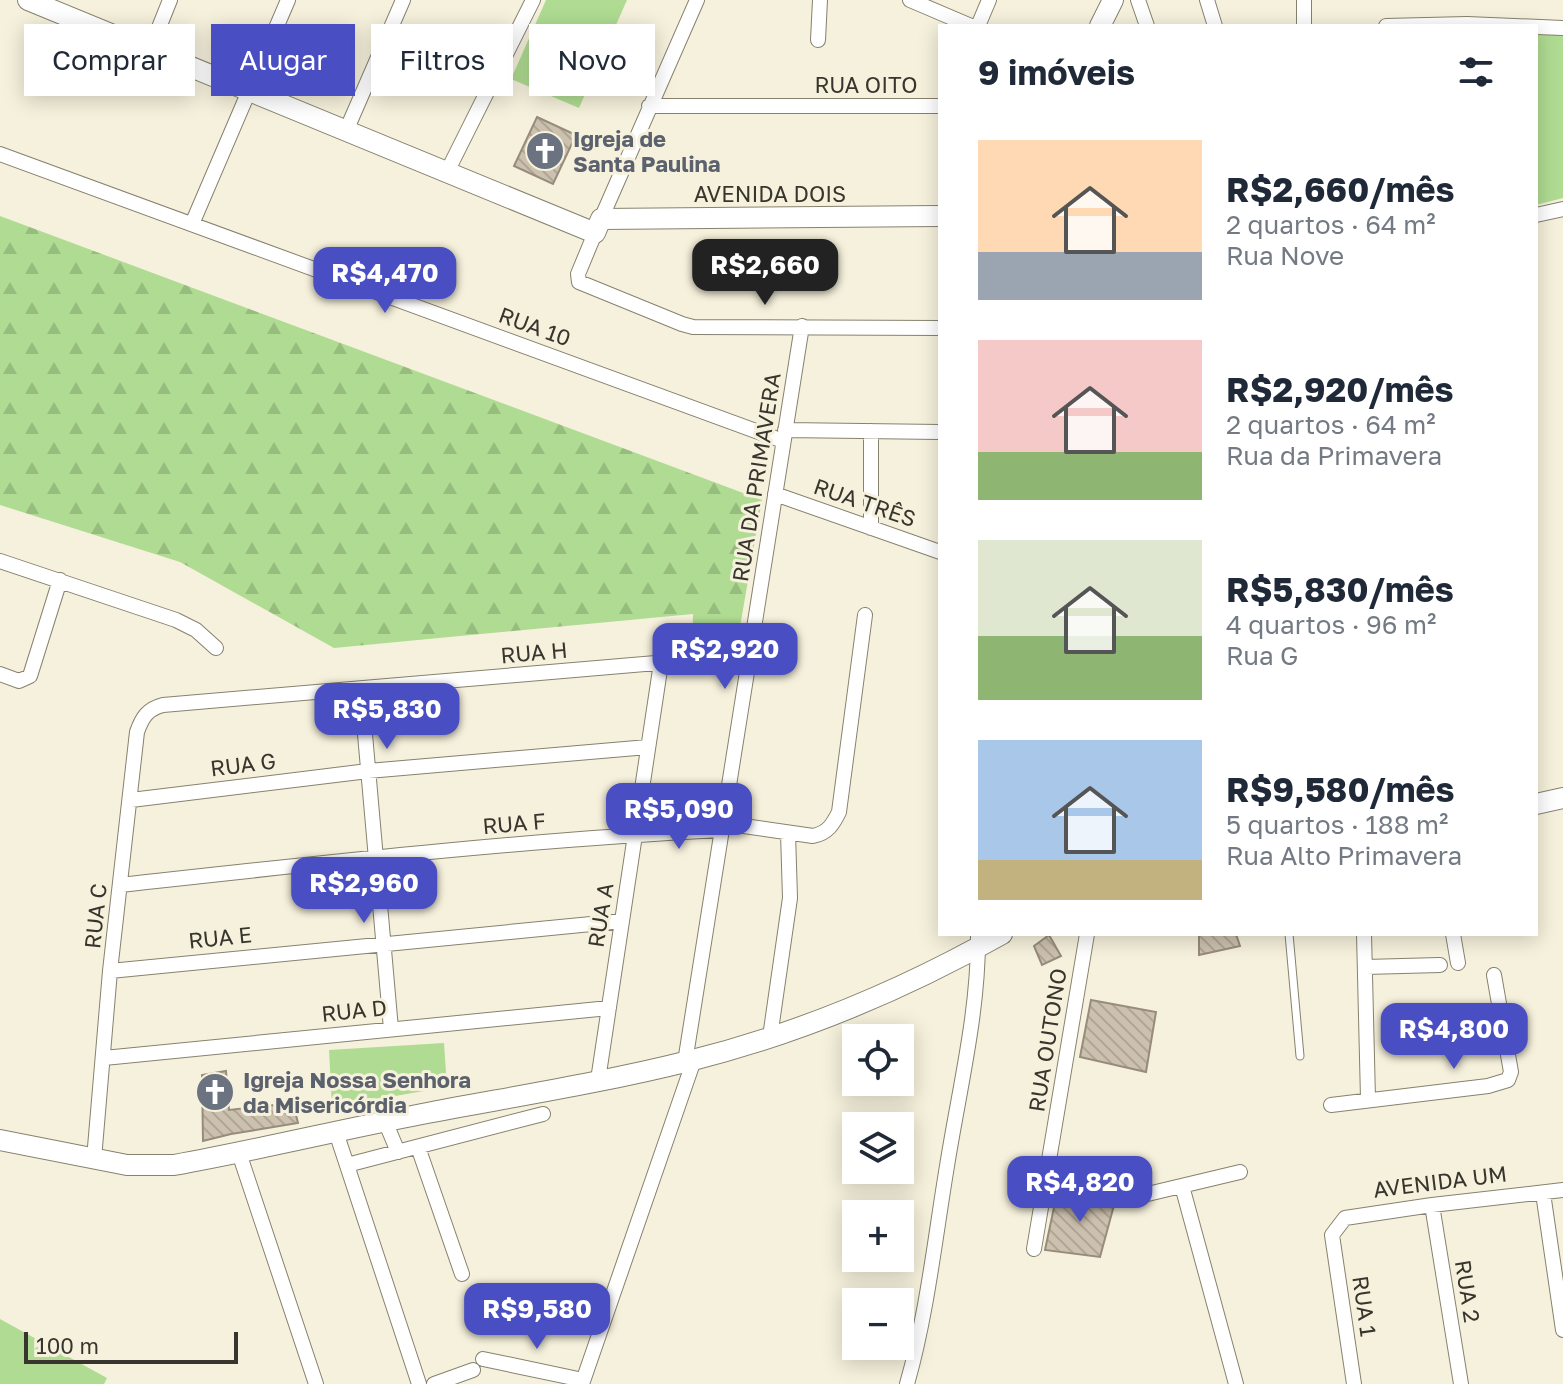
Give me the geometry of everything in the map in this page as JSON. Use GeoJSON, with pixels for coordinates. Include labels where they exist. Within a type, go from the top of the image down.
{"type":"FeatureCollection","features":[{"type":"Feature","properties":{"kind":"main road","name":"AVENIDA DOIS"},"geometry":{"type":"LineString","coordinates":[[28,0],[87,24]]}},
{"type":"Feature","properties":{"kind":"main road"},"geometry":{"type":"LineString","coordinates":[[1101,24],[1113,0]]}},
{"type":"Feature","properties":{"kind":"main road","name":"AVENIDA DOIS"},"geometry":{"type":"LineString","coordinates":[[260,96],[447,172],[598,226],[938,216]]}},
{"type":"Feature","properties":{"kind":"main road"},"geometry":{"type":"LineString","coordinates":[[1538,804],[1563,798]]}},
{"type":"Feature","properties":{"kind":"main road"},"geometry":{"type":"LineString","coordinates":[[0,1140],[127,1165],[174,1165],[598,1080],[689,1061],[770,1037],[855,1005],[978,941]]}},
{"type":"Feature","properties":{"kind":"street"},"geometry":{"type":"LineString","coordinates":[[160,24],[170,0]]}},
{"type":"Feature","properties":{"kind":"street"},"geometry":{"type":"LineString","coordinates":[[277,24],[288,0]]}},
{"type":"Feature","properties":{"kind":"street"},"geometry":{"type":"LineString","coordinates":[[346,131],[403,0]]}},
{"type":"Feature","properties":{"kind":"street"},"geometry":{"type":"LineString","coordinates":[[447,172],[533,0]]}},
{"type":"Feature","properties":{"kind":"street"},"geometry":{"type":"LineString","coordinates":[[697,0],[577,278],[583,286],[693,327],[938,328]]}},
{"type":"Feature","properties":{"kind":"street"},"geometry":{"type":"LineString","coordinates":[[818,40],[820,0]]}},
{"type":"Feature","properties":{"kind":"street"},"geometry":{"type":"LineString","coordinates":[[910,0],[966,24]]}},
{"type":"Feature","properties":{"kind":"street"},"geometry":{"type":"LineString","coordinates":[[979,24],[989,0]]}},
{"type":"Feature","properties":{"kind":"street"},"geometry":{"type":"LineString","coordinates":[[1138,0],[1146,24]]}},
{"type":"Feature","properties":{"kind":"street"},"geometry":{"type":"LineString","coordinates":[[1207,0],[1214,24]]}},
{"type":"Feature","properties":{"kind":"street"},"geometry":{"type":"LineString","coordinates":[[1304,0],[1304,24]]}},
{"type":"Feature","properties":{"kind":"street"},"geometry":{"type":"LineString","coordinates":[[1538,27],[1563,28]]}},
{"type":"Feature","properties":{"kind":"street"},"geometry":{"type":"LineString","coordinates":[[192,224],[246,96]]}},
{"type":"Feature","properties":{"kind":"street","name":"RUA OITO"},"geometry":{"type":"LineString","coordinates":[[649,106],[938,106]]}},
{"type":"Feature","properties":{"kind":"street","name":"RUA 10"},"geometry":{"type":"LineString","coordinates":[[0,154],[784,436],[871,431],[938,432]]}},
{"type":"Feature","properties":{"kind":"street"},"geometry":{"type":"LineString","coordinates":[[1538,215],[1563,209]]}},
{"type":"Feature","properties":{"kind":"street","name":"RUA DA PRIMAVERA"},"geometry":{"type":"LineString","coordinates":[[582,1382],[689,1061],[723,822],[802,326]]}},
{"type":"Feature","properties":{"kind":"street"},"geometry":{"type":"LineString","coordinates":[[871,431],[871,528]]}},
{"type":"Feature","properties":{"kind":"street","name":"RUA TRÊS"},"geometry":{"type":"LineString","coordinates":[[775,494],[938,551]]}},
{"type":"Feature","properties":{"kind":"street"},"geometry":{"type":"LineString","coordinates":[[0,561],[176,620],[196,630],[216,648]]}},
{"type":"Feature","properties":{"kind":"street"},"geometry":{"type":"LineString","coordinates":[[0,674],[19,681],[30,676],[60,580]]}},
{"type":"Feature","properties":{"kind":"street"},"geometry":{"type":"LineString","coordinates":[[637,818],[723,822],[788,833],[820,834],[830,828],[839,812],[865,615]]}},
{"type":"Feature","properties":{"kind":"street","name":"RUA H"},"geometry":{"type":"LineString","coordinates":[[178,704],[750,655]]}},
{"type":"Feature","properties":{"kind":"street","name":"RUA A"},"geometry":{"type":"LineString","coordinates":[[598,1080],[661,663]]}},
{"type":"Feature","properties":{"kind":"street"},"geometry":{"type":"LineString","coordinates":[[361,689],[391,1029]]}},
{"type":"Feature","properties":{"kind":"street","name":"RUA C"},"geometry":{"type":"LineString","coordinates":[[94,1159],[110,971],[137,732],[143,717],[155,707],[178,704]]}},
{"type":"Feature","properties":{"kind":"street","name":"RUA G"},"geometry":{"type":"LineString","coordinates":[[131,800],[368,771],[648,747]]}},
{"type":"Feature","properties":{"kind":"street","name":"RUA F"},"geometry":{"type":"LineString","coordinates":[[120,885],[376,857],[635,834],[723,822]]}},
{"type":"Feature","properties":{"kind":"street"},"geometry":{"type":"LineString","coordinates":[[770,1037],[790,898],[788,833]]}},
{"type":"Feature","properties":{"kind":"street","name":"RUA E"},"geometry":{"type":"LineString","coordinates":[[110,971],[622,921]]}},
{"type":"Feature","properties":{"kind":"street","name":"RUA OUTONO"},"geometry":{"type":"LineString","coordinates":[[1034,1249],[1087,936]]}},
{"type":"Feature","properties":{"kind":"street"},"geometry":{"type":"LineString","coordinates":[[1364,936],[1368,1099]]}},
{"type":"Feature","properties":{"kind":"street"},"geometry":{"type":"LineString","coordinates":[[1453,936],[1458,963]]}},
{"type":"Feature","properties":{"kind":"street"},"geometry":{"type":"LineString","coordinates":[[907,1384],[922,1315],[960,1087],[978,941]]}},
{"type":"Feature","properties":{"kind":"street"},"geometry":{"type":"LineString","coordinates":[[1365,967],[1440,965]]}},
{"type":"Feature","properties":{"kind":"street"},"geometry":{"type":"LineString","coordinates":[[1331,1105],[1488,1086],[1508,1080],[1511,1072],[1494,975]]}},
{"type":"Feature","properties":{"kind":"street","name":"RUA D"},"geometry":{"type":"LineString","coordinates":[[104,1058],[609,1008]]}},
{"type":"Feature","properties":{"kind":"street"},"geometry":{"type":"LineString","coordinates":[[347,1165],[543,1114]]}},
{"type":"Feature","properties":{"kind":"street"},"geometry":{"type":"LineString","coordinates":[[385,1121],[398,1152]]}},
{"type":"Feature","properties":{"kind":"street"},"geometry":{"type":"LineString","coordinates":[[336,1132],[419,1384]]}},
{"type":"Feature","properties":{"kind":"street"},"geometry":{"type":"LineString","coordinates":[[418,1147],[462,1274]]}},
{"type":"Feature","properties":{"kind":"street"},"geometry":{"type":"LineString","coordinates":[[239,1153],[316,1384]]}},
{"type":"Feature","properties":{"kind":"street"},"geometry":{"type":"LineString","coordinates":[[1135,1197],[1240,1172]]}},
{"type":"Feature","properties":{"kind":"street"},"geometry":{"type":"LineString","coordinates":[[1182,1186],[1236,1384]]}},
{"type":"Feature","properties":{"kind":"street","name":"AVENIDA UM"},"geometry":{"type":"LineString","coordinates":[[1332,1235],[1345,1218],[1563,1190]]}},
{"type":"Feature","properties":{"kind":"street"},"geometry":{"type":"LineString","coordinates":[[1543,1193],[1563,1330]]}},
{"type":"Feature","properties":{"kind":"street","name":"RUA 2"},"geometry":{"type":"LineString","coordinates":[[1432,1205],[1461,1384]]}},
{"type":"Feature","properties":{"kind":"street","name":"RUA 1"},"geometry":{"type":"LineString","coordinates":[[1332,1235],[1354,1384]]}},
{"type":"Feature","properties":{"kind":"street"},"geometry":{"type":"LineString","coordinates":[[434,1384],[478,1365],[582,1382]]}},
{"type":"Feature","properties":{"kind":"lane"},"geometry":{"type":"LineString","coordinates":[[1289,936],[1300,1056]]}},
{"type":"Feature","properties":{"kind":"green space"},"geometry":{"type":"Polygon","coordinates":[[[546,0],[627,0],[616,24],[535,24],[546,0]]]}},
{"type":"Feature","properties":{"kind":"green space"},"geometry":{"type":"Polygon","coordinates":[[[1538,32],[1563,34],[1563,198],[1538,204],[1538,32]]]}},
{"type":"Feature","properties":{"kind":"green space"},"geometry":{"type":"Polygon","coordinates":[[[529,38],[529,87],[513,80],[529,38]]]}},
{"type":"Feature","properties":{"kind":"green space"},"geometry":{"type":"Polygon","coordinates":[[[551,96],[584,96],[579,108],[551,96]]]}},
{"type":"Feature","properties":{"kind":"green space"},"geometry":{"type":"Polygon","coordinates":[[[0,216],[762,500],[737,644],[692,649],[693,614],[334,648],[180,562],[0,505],[0,216]]]}},
{"type":"Feature","properties":{"kind":"green space"},"geometry":{"type":"Polygon","coordinates":[[[444,1043],[447,1087],[332,1107],[329,1050],[444,1043]]]}},
{"type":"Feature","properties":{"kind":"green space"},"geometry":{"type":"Polygon","coordinates":[[[0,1319],[107,1378],[104,1384],[0,1384],[0,1319]]]}},
{"type":"Feature","properties":{"kind":"building","name":"Igreja de Santa Paulina"},"geometry":{"type":"Polygon","coordinates":[[[537,117],[576,135],[553,184],[514,166],[537,117]]]}},
{"type":"Feature","properties":{"kind":"building"},"geometry":{"type":"Polygon","coordinates":[[[1050,936],[1061,956],[1042,965],[1034,946],[1050,936]]]}},
{"type":"Feature","properties":{"kind":"building"},"geometry":{"type":"Polygon","coordinates":[[[1199,936],[1237,936],[1240,946],[1199,955],[1199,936]]]}},
{"type":"Feature","properties":{"kind":"building"},"geometry":{"type":"Polygon","coordinates":[[[1091,1000],[1156,1012],[1146,1072],[1080,1057],[1091,1000]]]}},
{"type":"Feature","properties":{"kind":"building"},"geometry":{"type":"Polygon","coordinates":[[[226,1071],[229,1110],[293,1103],[298,1123],[203,1141],[202,1075],[226,1071]]]}},
{"type":"Feature","properties":{"kind":"building"},"geometry":{"type":"Polygon","coordinates":[[[1057,1193],[1116,1198],[1100,1257],[1045,1250],[1057,1193]]]}},
{"type":"Feature","properties":{"kind":"place","name":"Igreja de Santa Paulina"},"geometry":{"type":"Point","coordinates":[545,151]}},
{"type":"Feature","properties":{"kind":"place","name":"Igreja Nossa Senhora da Misericórdia"},"geometry":{"type":"Point","coordinates":[215,1092]}}]}
